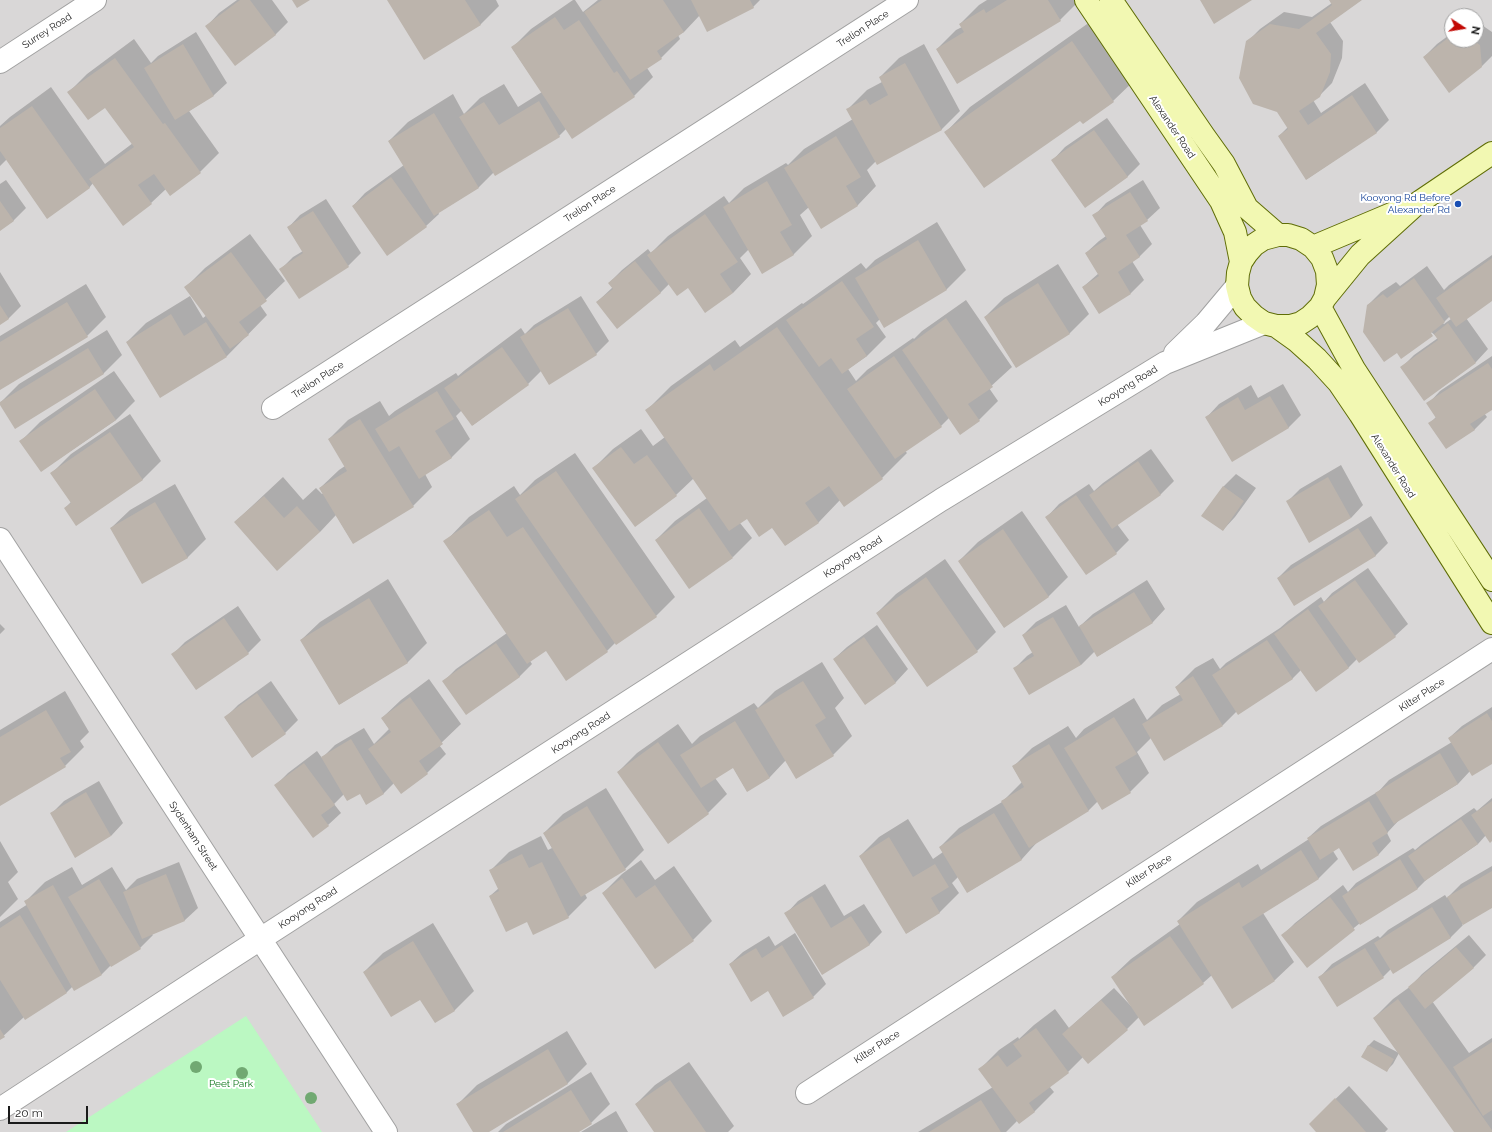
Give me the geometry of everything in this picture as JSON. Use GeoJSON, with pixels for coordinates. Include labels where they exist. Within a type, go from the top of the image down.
{"type":"FeatureCollection","features":[{"type":"Feature","properties":{"kind":"main road","name":"Alexander Road"},"geometry":{"type":"LineString","coordinates":[[1086,0],[1221,201],[1235,232],[1241,262]]}},
{"type":"Feature","properties":{"kind":"main road","name":"Alexander Road"},"geometry":{"type":"LineString","coordinates":[[1111,0],[1224,164],[1247,208],[1278,235]]}},
{"type":"Feature","properties":{"kind":"main road"},"geometry":{"type":"LineString","coordinates":[[1322,303],[1328,284],[1327,271],[1322,258],[1313,247],[1301,239],[1288,235],[1278,235],[1263,240],[1254,245],[1247,252],[1241,262],[1237,286],[1240,298],[1245,307],[1254,316],[1270,324],[1290,326],[1301,323],[1310,317],[1322,303],[1360,254],[1415,205],[1492,153]]}},
{"type":"Feature","properties":{"kind":"main road"},"geometry":{"type":"LineString","coordinates":[[1313,247],[1415,205]]}},
{"type":"Feature","properties":{"kind":"main road","name":"Alexander Road"},"geometry":{"type":"LineString","coordinates":[[1322,303],[1354,369],[1492,580]]}},
{"type":"Feature","properties":{"kind":"main road","name":"Alexander Road"},"geometry":{"type":"LineString","coordinates":[[1270,324],[1302,345],[1339,383],[1492,623]]}},
{"type":"Feature","properties":{"kind":"street","name":"Surrey Road"},"geometry":{"type":"LineString","coordinates":[[0,62],[95,0]]}},
{"type":"Feature","properties":{"kind":"street","name":"Trelion Place"},"geometry":{"type":"LineString","coordinates":[[273,408],[907,0]]}},
{"type":"Feature","properties":{"kind":"street","name":"Kooyong Road"},"geometry":{"type":"LineString","coordinates":[[1165,363],[1206,323],[1237,286]]}},
{"type":"Feature","properties":{"kind":"street","name":"Kooyong Road"},"geometry":{"type":"LineString","coordinates":[[0,1109],[260,939],[934,505],[1165,363],[1270,324]]}},
{"type":"Feature","properties":{"kind":"street","name":"Sydenham Street"},"geometry":{"type":"LineString","coordinates":[[0,540],[386,1132]]}},
{"type":"Feature","properties":{"kind":"street","name":"Kilter Place"},"geometry":{"type":"LineString","coordinates":[[807,1093],[1492,650]]}},
{"type":"Feature","properties":{"kind":"shaded area"},"geometry":{"type":"Polygon","coordinates":[[[0,0],[1492,0],[1492,1132],[0,1132],[0,0]]]}},
{"type":"Feature","properties":{"kind":"green space","name":"Peet Park"},"geometry":{"type":"Polygon","coordinates":[[[246,1016],[322,1132],[66,1132],[246,1016]]]}},
{"type":"Feature","properties":{"kind":"building"},"geometry":{"type":"Polygon","coordinates":[[[240,0],[250,0],[276,35],[235,66],[205,26],[240,0]]]}},
{"type":"Feature","properties":{"kind":"building"},"geometry":{"type":"Polygon","coordinates":[[[292,0],[310,0],[297,8],[292,0]]]}},
{"type":"Feature","properties":{"kind":"building"},"geometry":{"type":"Polygon","coordinates":[[[387,0],[465,0],[481,25],[424,60],[387,0]]]}},
{"type":"Feature","properties":{"kind":"building"},"geometry":{"type":"Polygon","coordinates":[[[602,0],[663,0],[684,32],[657,51],[662,59],[630,80],[584,12],[602,0]]]}},
{"type":"Feature","properties":{"kind":"building"},"geometry":{"type":"Polygon","coordinates":[[[691,0],[750,0],[754,8],[707,32],[691,0]]]}},
{"type":"Feature","properties":{"kind":"building"},"geometry":{"type":"Polygon","coordinates":[[[1007,0],[1048,0],[1061,21],[957,84],[936,49],[964,32],[959,24],[984,9],[986,13],[1007,0]]]}},
{"type":"Feature","properties":{"kind":"building"},"geometry":{"type":"Polygon","coordinates":[[[1200,0],[1252,0],[1214,24],[1200,0]]]}},
{"type":"Feature","properties":{"kind":"building"},"geometry":{"type":"Polygon","coordinates":[[[1329,0],[1362,0],[1316,33],[1331,54],[1330,72],[1320,97],[1299,111],[1308,125],[1352,95],[1377,133],[1306,180],[1278,136],[1288,129],[1277,112],[1253,104],[1239,78],[1246,41],[1270,24],[1299,29],[1332,5],[1329,0]]]}},
{"type":"Feature","properties":{"kind":"building"},"geometry":{"type":"Polygon","coordinates":[[[555,17],[564,30],[579,20],[614,73],[617,71],[635,97],[572,139],[511,47],[555,17]]]}},
{"type":"Feature","properties":{"kind":"building"},"geometry":{"type":"Polygon","coordinates":[[[1072,41],[1114,102],[1083,124],[1080,121],[984,188],[944,132],[1072,41]]]}},
{"type":"Feature","properties":{"kind":"building"},"geometry":{"type":"Polygon","coordinates":[[[1444,41],[1444,48],[1480,48],[1482,67],[1449,93],[1423,57],[1444,41]]]}},
{"type":"Feature","properties":{"kind":"building"},"geometry":{"type":"Polygon","coordinates":[[[183,44],[214,96],[175,120],[144,68],[183,44]]]}},
{"type":"Feature","properties":{"kind":"building"},"geometry":{"type":"Polygon","coordinates":[[[115,58],[201,173],[170,196],[154,174],[138,185],[152,204],[123,226],[89,179],[134,147],[105,108],[88,120],[67,92],[115,58]]]}},
{"type":"Feature","properties":{"kind":"building"},"geometry":{"type":"Polygon","coordinates":[[[905,63],[942,130],[877,165],[846,109],[866,99],[870,105],[888,95],[879,77],[905,63]]]}},
{"type":"Feature","properties":{"kind":"building"},"geometry":{"type":"Polygon","coordinates":[[[539,101],[560,137],[495,176],[459,117],[484,102],[499,125],[539,101]]]}},
{"type":"Feature","properties":{"kind":"building"},"geometry":{"type":"Polygon","coordinates":[[[32,106],[90,188],[47,219],[0,151],[0,128],[32,106]]]}},
{"type":"Feature","properties":{"kind":"building"},"geometry":{"type":"Polygon","coordinates":[[[434,113],[479,188],[434,216],[388,141],[434,113]]]}},
{"type":"Feature","properties":{"kind":"building"},"geometry":{"type":"Polygon","coordinates":[[[1094,130],[1128,177],[1085,208],[1051,160],[1094,130]]]}},
{"type":"Feature","properties":{"kind":"building"},"geometry":{"type":"Polygon","coordinates":[[[836,136],[861,177],[846,186],[858,206],[821,229],[784,168],[836,136]]]}},
{"type":"Feature","properties":{"kind":"building"},"geometry":{"type":"Polygon","coordinates":[[[391,177],[427,227],[387,256],[352,206],[391,177]]]}},
{"type":"Feature","properties":{"kind":"building"},"geometry":{"type":"Polygon","coordinates":[[[767,181],[792,225],[780,232],[794,255],[762,274],[723,207],[767,181]]]}},
{"type":"Feature","properties":{"kind":"building"},"geometry":{"type":"Polygon","coordinates":[[[1130,192],[1148,221],[1126,235],[1140,257],[1118,272],[1131,294],[1099,314],[1082,287],[1099,276],[1085,253],[1107,239],[1092,215],[1130,192]]]}},
{"type":"Feature","properties":{"kind":"building"},"geometry":{"type":"Polygon","coordinates":[[[0,201],[14,221],[0,231],[0,201]]]}},
{"type":"Feature","properties":{"kind":"building"},"geometry":{"type":"Polygon","coordinates":[[[313,211],[349,267],[299,299],[279,269],[303,253],[287,227],[313,211]]]}},
{"type":"Feature","properties":{"kind":"building"},"geometry":{"type":"Polygon","coordinates":[[[705,214],[738,262],[720,274],[733,293],[705,313],[688,288],[677,296],[647,255],[705,214]]]}},
{"type":"Feature","properties":{"kind":"building"},"geometry":{"type":"Polygon","coordinates":[[[918,240],[947,290],[884,328],[855,278],[918,240]]]}},
{"type":"Feature","properties":{"kind":"building"},"geometry":{"type":"Polygon","coordinates":[[[231,252],[267,301],[239,322],[249,335],[230,349],[184,287],[231,252]]]}},
{"type":"Feature","properties":{"kind":"building"},"geometry":{"type":"Polygon","coordinates":[[[1492,258],[1492,301],[1456,327],[1436,298],[1492,258]]]}},
{"type":"Feature","properties":{"kind":"building"},"geometry":{"type":"Polygon","coordinates":[[[635,261],[661,293],[617,329],[596,302],[613,289],[608,283],[635,261]]]}},
{"type":"Feature","properties":{"kind":"building"},"geometry":{"type":"Polygon","coordinates":[[[1414,278],[1445,322],[1431,333],[1433,336],[1401,359],[1397,353],[1384,362],[1363,332],[1367,305],[1383,294],[1387,298],[1414,278]]]}},
{"type":"Feature","properties":{"kind":"building"},"geometry":{"type":"Polygon","coordinates":[[[842,281],[874,327],[856,339],[867,356],[842,374],[831,358],[819,367],[786,320],[842,281]]]}},
{"type":"Feature","properties":{"kind":"building"},"geometry":{"type":"Polygon","coordinates":[[[1038,283],[1070,334],[1016,368],[984,317],[1038,283]]]}},
{"type":"Feature","properties":{"kind":"building"},"geometry":{"type":"Polygon","coordinates":[[[67,302],[88,337],[0,390],[0,342],[67,302]]]}},
{"type":"Feature","properties":{"kind":"building"},"geometry":{"type":"Polygon","coordinates":[[[0,305],[9,319],[0,325],[0,305]]]}},
{"type":"Feature","properties":{"kind":"building"},"geometry":{"type":"Polygon","coordinates":[[[568,308],[597,355],[549,385],[520,337],[568,308]]]}},
{"type":"Feature","properties":{"kind":"building"},"geometry":{"type":"Polygon","coordinates":[[[171,314],[184,336],[206,322],[227,357],[160,398],[126,342],[171,314]]]}},
{"type":"Feature","properties":{"kind":"building"},"geometry":{"type":"Polygon","coordinates":[[[946,318],[993,387],[968,404],[980,421],[960,435],[902,350],[946,318]]]}},
{"type":"Feature","properties":{"kind":"building"},"geometry":{"type":"Polygon","coordinates":[[[1448,323],[1476,363],[1424,401],[1400,367],[1438,340],[1434,334],[1448,323]]]}},
{"type":"Feature","properties":{"kind":"building"},"geometry":{"type":"Polygon","coordinates":[[[777,327],[883,479],[844,507],[829,486],[805,503],[819,523],[785,546],[772,528],[759,537],[747,519],[729,531],[645,410],[710,364],[714,371],[777,327]]]}},
{"type":"Feature","properties":{"kind":"building"},"geometry":{"type":"Polygon","coordinates":[[[502,347],[529,385],[472,426],[444,388],[502,347]]]}},
{"type":"Feature","properties":{"kind":"building"},"geometry":{"type":"Polygon","coordinates":[[[88,348],[104,374],[15,429],[0,405],[0,402],[88,348]]]}},
{"type":"Feature","properties":{"kind":"building"},"geometry":{"type":"Polygon","coordinates":[[[894,356],[942,427],[895,459],[847,389],[894,356]]]}},
{"type":"Feature","properties":{"kind":"building"},"geometry":{"type":"Polygon","coordinates":[[[1488,363],[1492,369],[1492,410],[1470,424],[1475,430],[1446,449],[1428,423],[1436,418],[1426,403],[1488,363]]]}},
{"type":"Feature","properties":{"kind":"building"},"geometry":{"type":"Polygon","coordinates":[[[95,389],[116,420],[41,472],[19,441],[95,389]]]}},
{"type":"Feature","properties":{"kind":"building"},"geometry":{"type":"Polygon","coordinates":[[[437,391],[454,419],[435,431],[452,458],[419,479],[399,446],[389,452],[375,429],[437,391]]]}},
{"type":"Feature","properties":{"kind":"building"},"geometry":{"type":"Polygon","coordinates":[[[1270,396],[1289,428],[1232,462],[1205,417],[1238,397],[1245,410],[1270,396]]]}},
{"type":"Feature","properties":{"kind":"building"},"geometry":{"type":"Polygon","coordinates":[[[360,419],[414,507],[353,544],[319,488],[347,471],[328,439],[360,419]]]}},
{"type":"Feature","properties":{"kind":"building"},"geometry":{"type":"Polygon","coordinates":[[[110,432],[143,480],[76,526],[64,508],[71,503],[50,473],[110,432]]]}},
{"type":"Feature","properties":{"kind":"building"},"geometry":{"type":"Polygon","coordinates":[[[621,447],[634,464],[647,455],[677,496],[635,527],[592,468],[621,447]]]}},
{"type":"Feature","properties":{"kind":"building"},"geometry":{"type":"Polygon","coordinates":[[[1138,461],[1161,495],[1112,529],[1089,495],[1138,461]]]}},
{"type":"Feature","properties":{"kind":"building"},"geometry":{"type":"Polygon","coordinates":[[[556,471],[657,617],[616,645],[515,499],[556,471]]]}},
{"type":"Feature","properties":{"kind":"building"},"geometry":{"type":"Polygon","coordinates":[[[1328,477],[1351,518],[1309,543],[1286,501],[1328,477]]]}},
{"type":"Feature","properties":{"kind":"building"},"geometry":{"type":"Polygon","coordinates":[[[1223,486],[1244,501],[1223,531],[1201,516],[1223,486]]]}},
{"type":"Feature","properties":{"kind":"building"},"geometry":{"type":"Polygon","coordinates":[[[1076,495],[1117,554],[1086,575],[1045,517],[1076,495]]]}},
{"type":"Feature","properties":{"kind":"building"},"geometry":{"type":"Polygon","coordinates":[[[264,496],[284,518],[297,506],[320,532],[277,571],[234,522],[264,496]]]}},
{"type":"Feature","properties":{"kind":"building"},"geometry":{"type":"Polygon","coordinates":[[[155,502],[188,558],[142,584],[110,528],[155,502]]]}},
{"type":"Feature","properties":{"kind":"building"},"geometry":{"type":"Polygon","coordinates":[[[699,508],[733,558],[689,589],[655,540],[699,508]]]}},
{"type":"Feature","properties":{"kind":"building"},"geometry":{"type":"Polygon","coordinates":[[[489,510],[507,537],[523,527],[608,652],[566,681],[546,651],[527,664],[443,541],[489,510]]]}},
{"type":"Feature","properties":{"kind":"building"},"geometry":{"type":"Polygon","coordinates":[[[1358,528],[1376,556],[1294,606],[1277,578],[1358,528]]]}},
{"type":"Feature","properties":{"kind":"building"},"geometry":{"type":"Polygon","coordinates":[[[1003,529],[1049,597],[1004,628],[958,561],[1003,529]]]}},
{"type":"Feature","properties":{"kind":"building"},"geometry":{"type":"Polygon","coordinates":[[[926,577],[978,652],[927,687],[876,613],[926,577]]]}},
{"type":"Feature","properties":{"kind":"building"},"geometry":{"type":"Polygon","coordinates":[[[1355,580],[1396,637],[1359,663],[1318,606],[1355,580]]]}},
{"type":"Feature","properties":{"kind":"building"},"geometry":{"type":"Polygon","coordinates":[[[1134,592],[1153,623],[1097,657],[1079,626],[1134,592]]]}},
{"type":"Feature","properties":{"kind":"building"},"geometry":{"type":"Polygon","coordinates":[[[369,598],[408,663],[339,705],[300,640],[369,598]]]}},
{"type":"Feature","properties":{"kind":"building"},"geometry":{"type":"Polygon","coordinates":[[[1308,609],[1349,668],[1316,692],[1274,634],[1308,609]]]}},
{"type":"Feature","properties":{"kind":"building"},"geometry":{"type":"Polygon","coordinates":[[[1053,617],[1081,665],[1029,695],[1013,668],[1034,656],[1022,635],[1053,617]]]}},
{"type":"Feature","properties":{"kind":"building"},"geometry":{"type":"Polygon","coordinates":[[[224,618],[249,654],[196,690],[171,654],[224,618]]]}},
{"type":"Feature","properties":{"kind":"building"},"geometry":{"type":"Polygon","coordinates":[[[864,637],[896,683],[865,705],[833,659],[864,637]]]}},
{"type":"Feature","properties":{"kind":"building"},"geometry":{"type":"Polygon","coordinates":[[[1267,640],[1293,679],[1238,715],[1212,675],[1267,640]]]}},
{"type":"Feature","properties":{"kind":"building"},"geometry":{"type":"Polygon","coordinates":[[[496,643],[520,677],[466,715],[442,681],[496,643]]]}},
{"type":"Feature","properties":{"kind":"building"},"geometry":{"type":"Polygon","coordinates":[[[1193,676],[1223,726],[1164,761],[1142,724],[1183,700],[1175,687],[1193,676]]]}},
{"type":"Feature","properties":{"kind":"building"},"geometry":{"type":"Polygon","coordinates":[[[803,681],[826,718],[815,725],[834,756],[796,779],[755,710],[803,681]]]}},
{"type":"Feature","properties":{"kind":"building"},"geometry":{"type":"Polygon","coordinates":[[[257,693],[286,734],[252,758],[224,717],[257,693]]]}},
{"type":"Feature","properties":{"kind":"building"},"geometry":{"type":"Polygon","coordinates":[[[410,697],[443,744],[419,761],[428,774],[401,794],[368,749],[391,732],[381,718],[410,697]]]}},
{"type":"Feature","properties":{"kind":"building"},"geometry":{"type":"Polygon","coordinates":[[[46,710],[71,752],[60,758],[66,767],[0,806],[0,737],[46,710]]]}},
{"type":"Feature","properties":{"kind":"building"},"geometry":{"type":"Polygon","coordinates":[[[1487,713],[1492,721],[1492,764],[1472,776],[1448,738],[1487,713]]]}},
{"type":"Feature","properties":{"kind":"building"},"geometry":{"type":"Polygon","coordinates":[[[1114,717],[1137,754],[1115,767],[1131,793],[1102,810],[1064,748],[1114,717]]]}},
{"type":"Feature","properties":{"kind":"building"},"geometry":{"type":"Polygon","coordinates":[[[735,721],[770,778],[747,792],[733,768],[701,788],[680,755],[735,721]]]}},
{"type":"Feature","properties":{"kind":"building"},"geometry":{"type":"Polygon","coordinates":[[[351,739],[384,794],[366,805],[360,794],[347,801],[321,757],[351,739]]]}},
{"type":"Feature","properties":{"kind":"building"},"geometry":{"type":"Polygon","coordinates":[[[658,742],[709,814],[668,844],[617,772],[658,742]]]}},
{"type":"Feature","properties":{"kind":"building"},"geometry":{"type":"Polygon","coordinates":[[[1049,744],[1089,811],[1029,848],[1001,801],[1024,787],[1012,766],[1049,744]]]}},
{"type":"Feature","properties":{"kind":"building"},"geometry":{"type":"Polygon","coordinates":[[[1440,753],[1458,784],[1394,824],[1375,793],[1440,753]]]}},
{"type":"Feature","properties":{"kind":"building"},"geometry":{"type":"Polygon","coordinates":[[[304,763],[335,805],[321,815],[329,826],[313,838],[274,785],[304,763]]]}},
{"type":"Feature","properties":{"kind":"building"},"geometry":{"type":"Polygon","coordinates":[[[86,792],[111,836],[75,858],[50,813],[86,792]]]}},
{"type":"Feature","properties":{"kind":"building"},"geometry":{"type":"Polygon","coordinates":[[[1369,801],[1388,833],[1372,843],[1379,855],[1353,871],[1339,848],[1320,860],[1307,838],[1369,801]]]}},
{"type":"Feature","properties":{"kind":"building"},"geometry":{"type":"Polygon","coordinates":[[[1492,801],[1492,841],[1490,843],[1471,815],[1492,801]]]}},
{"type":"Feature","properties":{"kind":"building"},"geometry":{"type":"Polygon","coordinates":[[[587,806],[626,870],[581,897],[543,833],[587,806]]]}},
{"type":"Feature","properties":{"kind":"building"},"geometry":{"type":"Polygon","coordinates":[[[994,813],[1022,860],[967,893],[939,847],[994,813]]]}},
{"type":"Feature","properties":{"kind":"building"},"geometry":{"type":"Polygon","coordinates":[[[1461,819],[1478,844],[1425,881],[1408,856],[1461,819]]]}},
{"type":"Feature","properties":{"kind":"building"},"geometry":{"type":"Polygon","coordinates":[[[889,837],[913,877],[935,864],[949,887],[931,898],[940,913],[906,934],[859,856],[889,837]]]}},
{"type":"Feature","properties":{"kind":"building"},"geometry":{"type":"Polygon","coordinates":[[[1301,850],[1319,879],[1242,927],[1275,981],[1232,1009],[1177,921],[1239,882],[1242,888],[1301,850]]]}},
{"type":"Feature","properties":{"kind":"building"},"geometry":{"type":"Polygon","coordinates":[[[522,854],[529,868],[542,862],[569,918],[533,935],[527,922],[506,932],[489,896],[499,891],[489,870],[522,854]]]}},
{"type":"Feature","properties":{"kind":"building"},"geometry":{"type":"Polygon","coordinates":[[[1400,859],[1418,889],[1360,925],[1342,896],[1400,859]]]}},
{"type":"Feature","properties":{"kind":"building"},"geometry":{"type":"Polygon","coordinates":[[[1492,871],[1492,908],[1463,925],[1447,897],[1492,871]]]}},
{"type":"Feature","properties":{"kind":"building"},"geometry":{"type":"Polygon","coordinates":[[[166,874],[185,921],[142,939],[123,892],[166,874]]]}},
{"type":"Feature","properties":{"kind":"building"},"geometry":{"type":"Polygon","coordinates":[[[622,878],[636,898],[655,885],[694,941],[655,969],[602,893],[622,878]]]}},
{"type":"Feature","properties":{"kind":"building"},"geometry":{"type":"Polygon","coordinates":[[[99,879],[141,949],[111,967],[68,897],[99,879]]]}},
{"type":"Feature","properties":{"kind":"building"},"geometry":{"type":"Polygon","coordinates":[[[53,885],[102,975],[74,991],[24,901],[53,885]]]}},
{"type":"Feature","properties":{"kind":"building"},"geometry":{"type":"Polygon","coordinates":[[[812,896],[831,928],[851,916],[870,945],[822,975],[784,913],[812,896]]]}},
{"type":"Feature","properties":{"kind":"building"},"geometry":{"type":"Polygon","coordinates":[[[1330,897],[1355,930],[1307,968],[1281,935],[1330,897]]]}},
{"type":"Feature","properties":{"kind":"building"},"geometry":{"type":"Polygon","coordinates":[[[1432,907],[1451,938],[1393,974],[1374,943],[1432,907]]]}},
{"type":"Feature","properties":{"kind":"building"},"geometry":{"type":"Polygon","coordinates":[[[20,915],[67,993],[25,1020],[0,980],[0,928],[20,915]]]}},
{"type":"Feature","properties":{"kind":"building"},"geometry":{"type":"Polygon","coordinates":[[[1170,936],[1204,984],[1144,1026],[1111,977],[1170,936]]]}},
{"type":"Feature","properties":{"kind":"building"},"geometry":{"type":"Polygon","coordinates":[[[413,941],[455,1011],[435,1023],[420,1000],[391,1017],[363,972],[413,941]]]}},
{"type":"Feature","properties":{"kind":"building"},"geometry":{"type":"Polygon","coordinates":[[[782,945],[814,998],[783,1017],[768,991],[751,1002],[729,964],[756,948],[762,958],[782,945]]]}},
{"type":"Feature","properties":{"kind":"building"},"geometry":{"type":"Polygon","coordinates":[[[1456,947],[1474,968],[1425,1009],[1408,987],[1456,947]]]}},
{"type":"Feature","properties":{"kind":"building"},"geometry":{"type":"Polygon","coordinates":[[[1365,948],[1384,978],[1337,1007],[1318,977],[1365,948]]]}},
{"type":"Feature","properties":{"kind":"building"},"geometry":{"type":"Polygon","coordinates":[[[1398,999],[1492,1132],[1454,1132],[1373,1018],[1398,999]]]}},
{"type":"Feature","properties":{"kind":"building"},"geometry":{"type":"Polygon","coordinates":[[[1101,1000],[1128,1030],[1088,1064],[1062,1034],[1101,1000]]]}},
{"type":"Feature","properties":{"kind":"building"},"geometry":{"type":"Polygon","coordinates":[[[1036,1028],[1069,1073],[1029,1103],[1035,1112],[1019,1124],[978,1069],[998,1055],[1007,1067],[1022,1056],[1013,1044],[1036,1028]]]}},
{"type":"Feature","properties":{"kind":"building"},"geometry":{"type":"Polygon","coordinates":[[[0,1029],[5,1037],[0,1040],[0,1029]]]}},
{"type":"Feature","properties":{"kind":"building"},"geometry":{"type":"Polygon","coordinates":[[[1492,1042],[1492,1110],[1483,1116],[1453,1067],[1492,1042]]]}},
{"type":"Feature","properties":{"kind":"building"},"geometry":{"type":"Polygon","coordinates":[[[1368,1045],[1394,1059],[1387,1072],[1361,1057],[1368,1045]]]}},
{"type":"Feature","properties":{"kind":"building"},"geometry":{"type":"Polygon","coordinates":[[[548,1049],[568,1084],[489,1132],[473,1132],[456,1104],[548,1049]]]}},
{"type":"Feature","properties":{"kind":"building"},"geometry":{"type":"Polygon","coordinates":[[[670,1080],[706,1132],[654,1132],[635,1104],[670,1080]]]}},
{"type":"Feature","properties":{"kind":"building"},"geometry":{"type":"Polygon","coordinates":[[[571,1090],[592,1124],[579,1132],[503,1132],[571,1090]]]}},
{"type":"Feature","properties":{"kind":"building"},"geometry":{"type":"Polygon","coordinates":[[[1335,1098],[1366,1132],[1316,1132],[1309,1124],[1335,1098]]]}},
{"type":"Feature","properties":{"kind":"building"},"geometry":{"type":"Polygon","coordinates":[[[981,1100],[1001,1132],[929,1132],[981,1100]]]}},
{"type":"Feature","properties":{"kind":"place","name":"Kooyong Rd Before Alexander Rd"},"geometry":{"type":"Point","coordinates":[1458,204]}}]}
